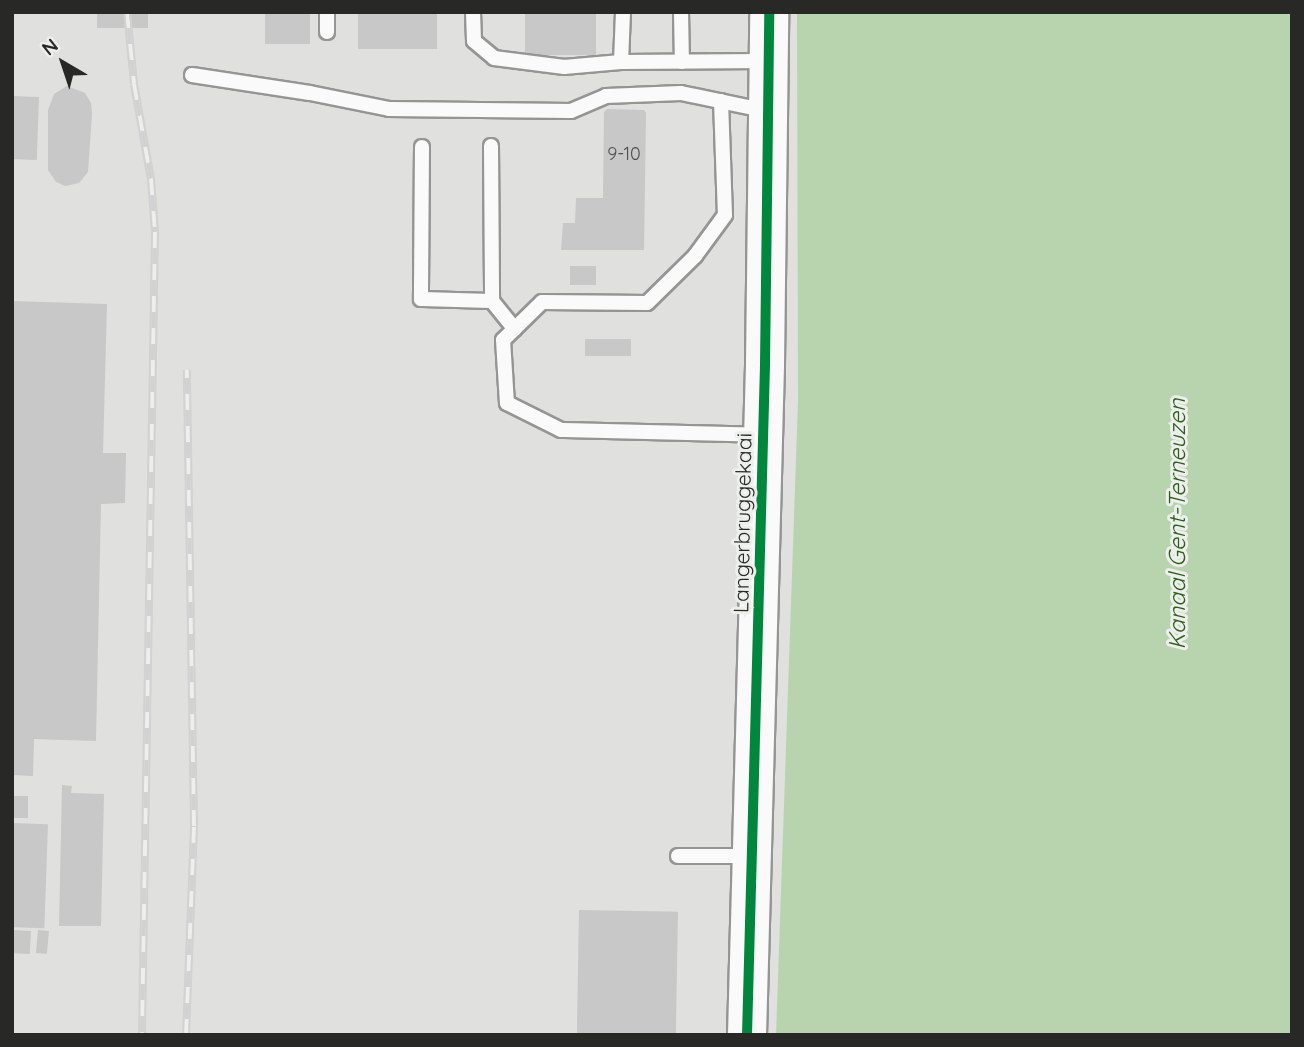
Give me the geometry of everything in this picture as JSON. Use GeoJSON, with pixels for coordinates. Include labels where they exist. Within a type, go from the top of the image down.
{"type":"FeatureCollection","features":[{"type":"Feature","properties":{"kind":"main road","name":"Langerbruggekaai"},"geometry":{"type":"LineString","coordinates":[[747,1035],[763,435],[769,12]]}},
{"type":"Feature","properties":{"kind":"lane"},"geometry":{"type":"LineString","coordinates":[[327,12],[327,32]]}},
{"type":"Feature","properties":{"kind":"lane"},"geometry":{"type":"LineString","coordinates":[[473,12],[474,41],[494,58],[564,67],[621,62],[768,61]]}},
{"type":"Feature","properties":{"kind":"lane"},"geometry":{"type":"LineString","coordinates":[[621,62],[623,12]]}},
{"type":"Feature","properties":{"kind":"lane"},"geometry":{"type":"LineString","coordinates":[[681,12],[682,62]]}},
{"type":"Feature","properties":{"kind":"lane"},"geometry":{"type":"LineString","coordinates":[[192,75],[310,93],[389,109],[571,111],[606,96],[681,93],[768,111]]}},
{"type":"Feature","properties":{"kind":"lane"},"geometry":{"type":"LineString","coordinates":[[721,101],[725,215],[695,256],[647,303],[542,302],[503,340],[507,402],[561,430],[763,435]]}},
{"type":"Feature","properties":{"kind":"lane"},"geometry":{"type":"LineString","coordinates":[[491,146],[492,301],[515,329]]}},
{"type":"Feature","properties":{"kind":"lane"},"geometry":{"type":"LineString","coordinates":[[422,147],[421,299],[492,301]]}},
{"type":"Feature","properties":{"kind":"lane"},"geometry":{"type":"LineString","coordinates":[[678,856],[752,856]]}},
{"type":"Feature","properties":{"kind":"water","name":"Kanaal Gent-Terneuzen"},"geometry":{"type":"Polygon","coordinates":[[[797,12],[1292,12],[1292,1035],[776,1035],[798,401],[797,12]]]}},
{"type":"Feature","properties":{"kind":"building"},"geometry":{"type":"Polygon","coordinates":[[[97,12],[148,12],[148,28],[97,28],[97,12]]]}},
{"type":"Feature","properties":{"kind":"building"},"geometry":{"type":"Polygon","coordinates":[[[265,12],[310,12],[310,44],[265,44],[265,12]]]}},
{"type":"Feature","properties":{"kind":"building"},"geometry":{"type":"Polygon","coordinates":[[[358,12],[437,12],[437,49],[358,49],[358,12]]]}},
{"type":"Feature","properties":{"kind":"building"},"geometry":{"type":"Polygon","coordinates":[[[525,12],[596,12],[596,55],[525,55],[525,12]]]}},
{"type":"Feature","properties":{"kind":"building"},"geometry":{"type":"Polygon","coordinates":[[[67,86],[85,93],[91,103],[92,114],[88,172],[79,183],[65,186],[56,182],[48,170],[48,110],[54,94],[67,86]]]}},
{"type":"Feature","properties":{"kind":"building"},"geometry":{"type":"Polygon","coordinates":[[[12,96],[39,97],[37,160],[12,159],[12,96]]]}},
{"type":"Feature","properties":{"kind":"building"},"geometry":{"type":"Polygon","coordinates":[[[607,109],[644,110],[646,113],[644,250],[561,250],[563,223],[575,223],[576,198],[603,198],[604,112],[607,109]]]}},
{"type":"Feature","properties":{"kind":"building"},"geometry":{"type":"Polygon","coordinates":[[[570,266],[596,266],[596,285],[570,285],[570,266]]]}},
{"type":"Feature","properties":{"kind":"building"},"geometry":{"type":"Polygon","coordinates":[[[12,301],[107,304],[103,453],[126,453],[125,503],[101,504],[96,741],[34,739],[33,776],[12,775],[12,301]]]}},
{"type":"Feature","properties":{"kind":"building"},"geometry":{"type":"Polygon","coordinates":[[[585,339],[631,339],[631,356],[585,356],[585,339]]]}},
{"type":"Feature","properties":{"kind":"building"},"geometry":{"type":"Polygon","coordinates":[[[62,785],[72,786],[71,793],[104,794],[101,926],[59,926],[62,785]]]}},
{"type":"Feature","properties":{"kind":"building"},"geometry":{"type":"Polygon","coordinates":[[[12,796],[28,796],[28,818],[12,818],[12,796]]]}},
{"type":"Feature","properties":{"kind":"building"},"geometry":{"type":"Polygon","coordinates":[[[12,823],[48,824],[44,928],[12,927],[12,823]]]}},
{"type":"Feature","properties":{"kind":"building"},"geometry":{"type":"Polygon","coordinates":[[[579,910],[678,912],[676,1035],[577,1035],[579,910]]]}},
{"type":"Feature","properties":{"kind":"building"},"geometry":{"type":"Polygon","coordinates":[[[12,930],[31,931],[30,954],[12,953],[12,930]]]}},
{"type":"Feature","properties":{"kind":"building"},"geometry":{"type":"Polygon","coordinates":[[[38,930],[49,931],[47,954],[36,953],[38,930]]]}},
{"type":"Feature","properties":{"kind":"railway"},"geometry":{"type":"LineString","coordinates":[[127,12],[134,84],[151,179],[155,232],[142,1035]]}},
{"type":"Feature","properties":{"kind":"railway"},"geometry":{"type":"LineString","coordinates":[[186,1035],[194,826],[187,370]]}},
{"type":"Feature","properties":{"kind":"cycle path"},"geometry":{"type":"LineString","coordinates":[[747,1035],[765,364],[769,12]]}}]}
